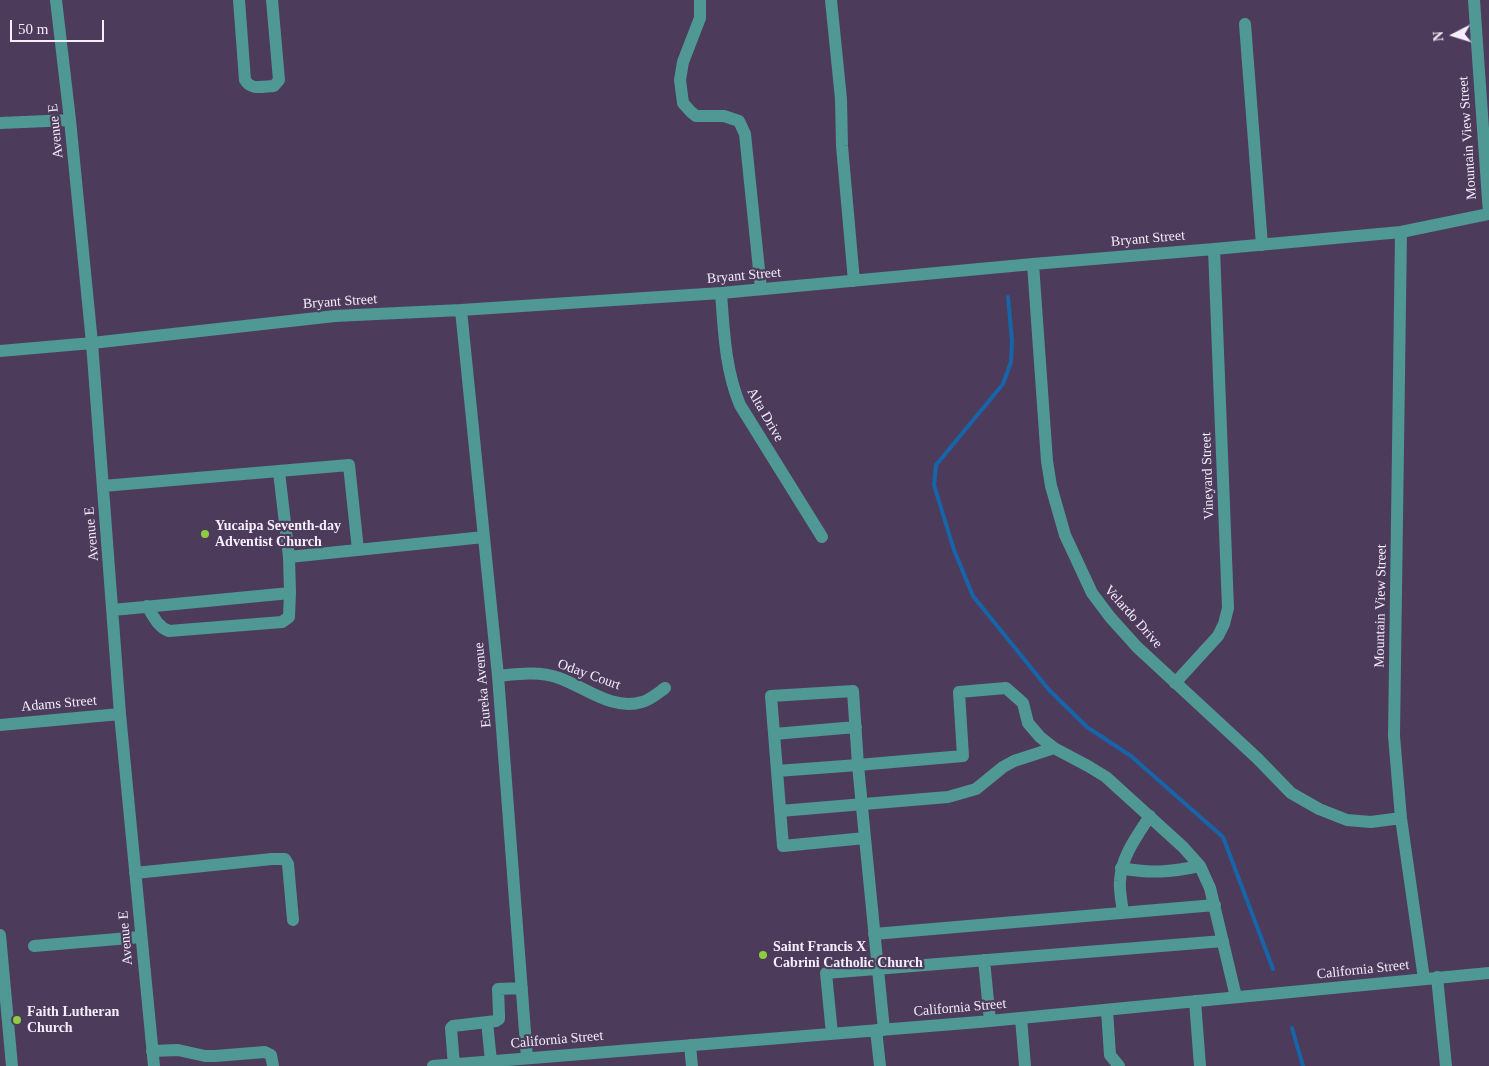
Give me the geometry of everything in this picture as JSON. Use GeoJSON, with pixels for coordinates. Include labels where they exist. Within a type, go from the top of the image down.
{"type":"FeatureCollection","features":[{"type":"Feature","properties":{"kind":"street","name":"Avenue E"},"geometry":{"type":"LineString","coordinates":[[56,0],[92,343],[120,714],[154,1066]]}},
{"type":"Feature","properties":{"kind":"street"},"geometry":{"type":"LineString","coordinates":[[239,0],[245,80],[252,87],[274,86],[279,80],[272,0]]}},
{"type":"Feature","properties":{"kind":"street"},"geometry":{"type":"LineString","coordinates":[[700,0],[700,18],[683,62],[680,80],[684,103],[696,116],[724,116],[739,121],[745,134],[761,289]]}},
{"type":"Feature","properties":{"kind":"street"},"geometry":{"type":"LineString","coordinates":[[831,0],[841,99],[842,146],[854,281]]}},
{"type":"Feature","properties":{"kind":"street","name":"Mountain View Street"},"geometry":{"type":"LineString","coordinates":[[1474,0],[1489,214]]}},
{"type":"Feature","properties":{"kind":"street"},"geometry":{"type":"LineString","coordinates":[[1245,24],[1262,245]]}},
{"type":"Feature","properties":{"kind":"street"},"geometry":{"type":"LineString","coordinates":[[0,123],[70,120]]}},
{"type":"Feature","properties":{"kind":"street","name":"Bryant Street"},"geometry":{"type":"LineString","coordinates":[[0,350],[92,343],[335,316],[461,310],[721,293],[1262,245],[1401,232],[1489,214]]}},
{"type":"Feature","properties":{"kind":"street","name":"Mountain View Street"},"geometry":{"type":"LineString","coordinates":[[1401,232],[1394,736],[1401,818],[1424,979]]}},
{"type":"Feature","properties":{"kind":"street","name":"Vineyard Street"},"geometry":{"type":"LineString","coordinates":[[1175,682],[1218,636],[1224,624],[1228,608],[1214,249]]}},
{"type":"Feature","properties":{"kind":"street","name":"Velardo Drive"},"geometry":{"type":"LineString","coordinates":[[1033,264],[1047,461],[1051,486],[1066,535],[1092,593],[1110,618],[1130,639],[1257,758],[1291,793],[1319,809],[1347,820],[1371,822],[1401,818]]}},
{"type":"Feature","properties":{"kind":"street","name":"Alta Drive"},"geometry":{"type":"LineString","coordinates":[[721,293],[728,367],[732,387],[740,405],[822,537]]}},
{"type":"Feature","properties":{"kind":"street","name":"Eureka Avenue"},"geometry":{"type":"LineString","coordinates":[[461,310],[498,676],[522,988],[522,1061]]}},
{"type":"Feature","properties":{"kind":"street"},"geometry":{"type":"LineString","coordinates":[[103,486],[349,465],[358,550]]}},
{"type":"Feature","properties":{"kind":"street"},"geometry":{"type":"LineString","coordinates":[[148,606],[157,623],[169,631],[282,622],[289,617],[289,557],[280,472]]}},
{"type":"Feature","properties":{"kind":"street"},"geometry":{"type":"LineString","coordinates":[[289,557],[484,537]]}},
{"type":"Feature","properties":{"kind":"street"},"geometry":{"type":"LineString","coordinates":[[113,610],[290,593]]}},
{"type":"Feature","properties":{"kind":"street","name":"Oday Court"},"geometry":{"type":"LineString","coordinates":[[498,676],[526,673],[558,677],[590,693],[623,703],[644,702],[665,688]]}},
{"type":"Feature","properties":{"kind":"street"},"geometry":{"type":"LineString","coordinates":[[777,771],[963,756],[959,692],[1006,688],[1023,702],[1028,723],[1040,737],[1054,748],[1106,777],[1184,847],[1200,866],[1215,905],[1236,997]]}},
{"type":"Feature","properties":{"kind":"street"},"geometry":{"type":"LineString","coordinates":[[865,838],[783,846],[771,696],[853,691],[858,765],[878,969],[880,1066]]}},
{"type":"Feature","properties":{"kind":"street","name":"Adams Street"},"geometry":{"type":"LineString","coordinates":[[0,725],[120,714]]}},
{"type":"Feature","properties":{"kind":"street"},"geometry":{"type":"LineString","coordinates":[[774,734],[856,727]]}},
{"type":"Feature","properties":{"kind":"street"},"geometry":{"type":"LineString","coordinates":[[780,811],[948,797],[976,789],[1002,767],[1014,761],[1054,748]]}},
{"type":"Feature","properties":{"kind":"street"},"geometry":{"type":"LineString","coordinates":[[1123,913],[1120,883],[1121,868],[1129,848],[1150,816]]}},
{"type":"Feature","properties":{"kind":"street"},"geometry":{"type":"LineString","coordinates":[[135,872],[272,858],[285,859],[288,864],[293,920]]}},
{"type":"Feature","properties":{"kind":"street"},"geometry":{"type":"LineString","coordinates":[[1121,868],[1152,872],[1171,872],[1200,866]]}},
{"type":"Feature","properties":{"kind":"street"},"geometry":{"type":"LineString","coordinates":[[874,934],[1215,905]]}},
{"type":"Feature","properties":{"kind":"street"},"geometry":{"type":"LineString","coordinates":[[0,935],[12,1066]]}},
{"type":"Feature","properties":{"kind":"street"},"geometry":{"type":"LineString","coordinates":[[34,946],[141,937]]}},
{"type":"Feature","properties":{"kind":"street"},"geometry":{"type":"LineString","coordinates":[[832,1034],[826,973],[1223,941]]}},
{"type":"Feature","properties":{"kind":"street"},"geometry":{"type":"LineString","coordinates":[[984,960],[990,1021]]}},
{"type":"Feature","properties":{"kind":"street","name":"California Street"},"geometry":{"type":"LineString","coordinates":[[433,1066],[491,1061],[522,1061],[690,1045],[1016,1019],[1489,973]]}},
{"type":"Feature","properties":{"kind":"street"},"geometry":{"type":"LineString","coordinates":[[1437,978],[1446,1066]]}},
{"type":"Feature","properties":{"kind":"street"},"geometry":{"type":"LineString","coordinates":[[454,1065],[451,1028],[453,1026],[499,1019],[498,989],[522,988]]}},
{"type":"Feature","properties":{"kind":"street"},"geometry":{"type":"LineString","coordinates":[[1195,1001],[1200,1066]]}},
{"type":"Feature","properties":{"kind":"street"},"geometry":{"type":"LineString","coordinates":[[1107,1010],[1110,1055],[1119,1066]]}},
{"type":"Feature","properties":{"kind":"street"},"geometry":{"type":"LineString","coordinates":[[1016,1019],[1017,1066]]}},
{"type":"Feature","properties":{"kind":"street"},"geometry":{"type":"LineString","coordinates":[[1016,1019],[1026,1066]]}},
{"type":"Feature","properties":{"kind":"street"},"geometry":{"type":"LineString","coordinates":[[487,1022],[491,1061]]}},
{"type":"Feature","properties":{"kind":"street"},"geometry":{"type":"LineString","coordinates":[[690,1045],[692,1066]]}},
{"type":"Feature","properties":{"kind":"street"},"geometry":{"type":"LineString","coordinates":[[152,1051],[178,1050],[205,1056],[266,1052],[271,1054],[273,1066]]}},
{"type":"Feature","properties":{"kind":"waterway"},"geometry":{"type":"LineString","coordinates":[[1008,297],[1012,341],[1011,362],[1003,384],[936,465],[934,485],[954,550],[973,596],[1049,690],[1087,727],[1131,756],[1223,837],[1273,969]]}},
{"type":"Feature","properties":{"kind":"waterway"},"geometry":{"type":"LineString","coordinates":[[1292,1028],[1303,1066]]}},
{"type":"Feature","properties":{"kind":"place","name":"Yucaipa Seventh-day Adventist Church"},"geometry":{"type":"Point","coordinates":[205,534]}},
{"type":"Feature","properties":{"kind":"place","name":"Saint Francis X Cabrini Catholic Church"},"geometry":{"type":"Point","coordinates":[763,955]}},
{"type":"Feature","properties":{"kind":"place","name":"Faith Lutheran Church"},"geometry":{"type":"Point","coordinates":[17,1020]}}]}
